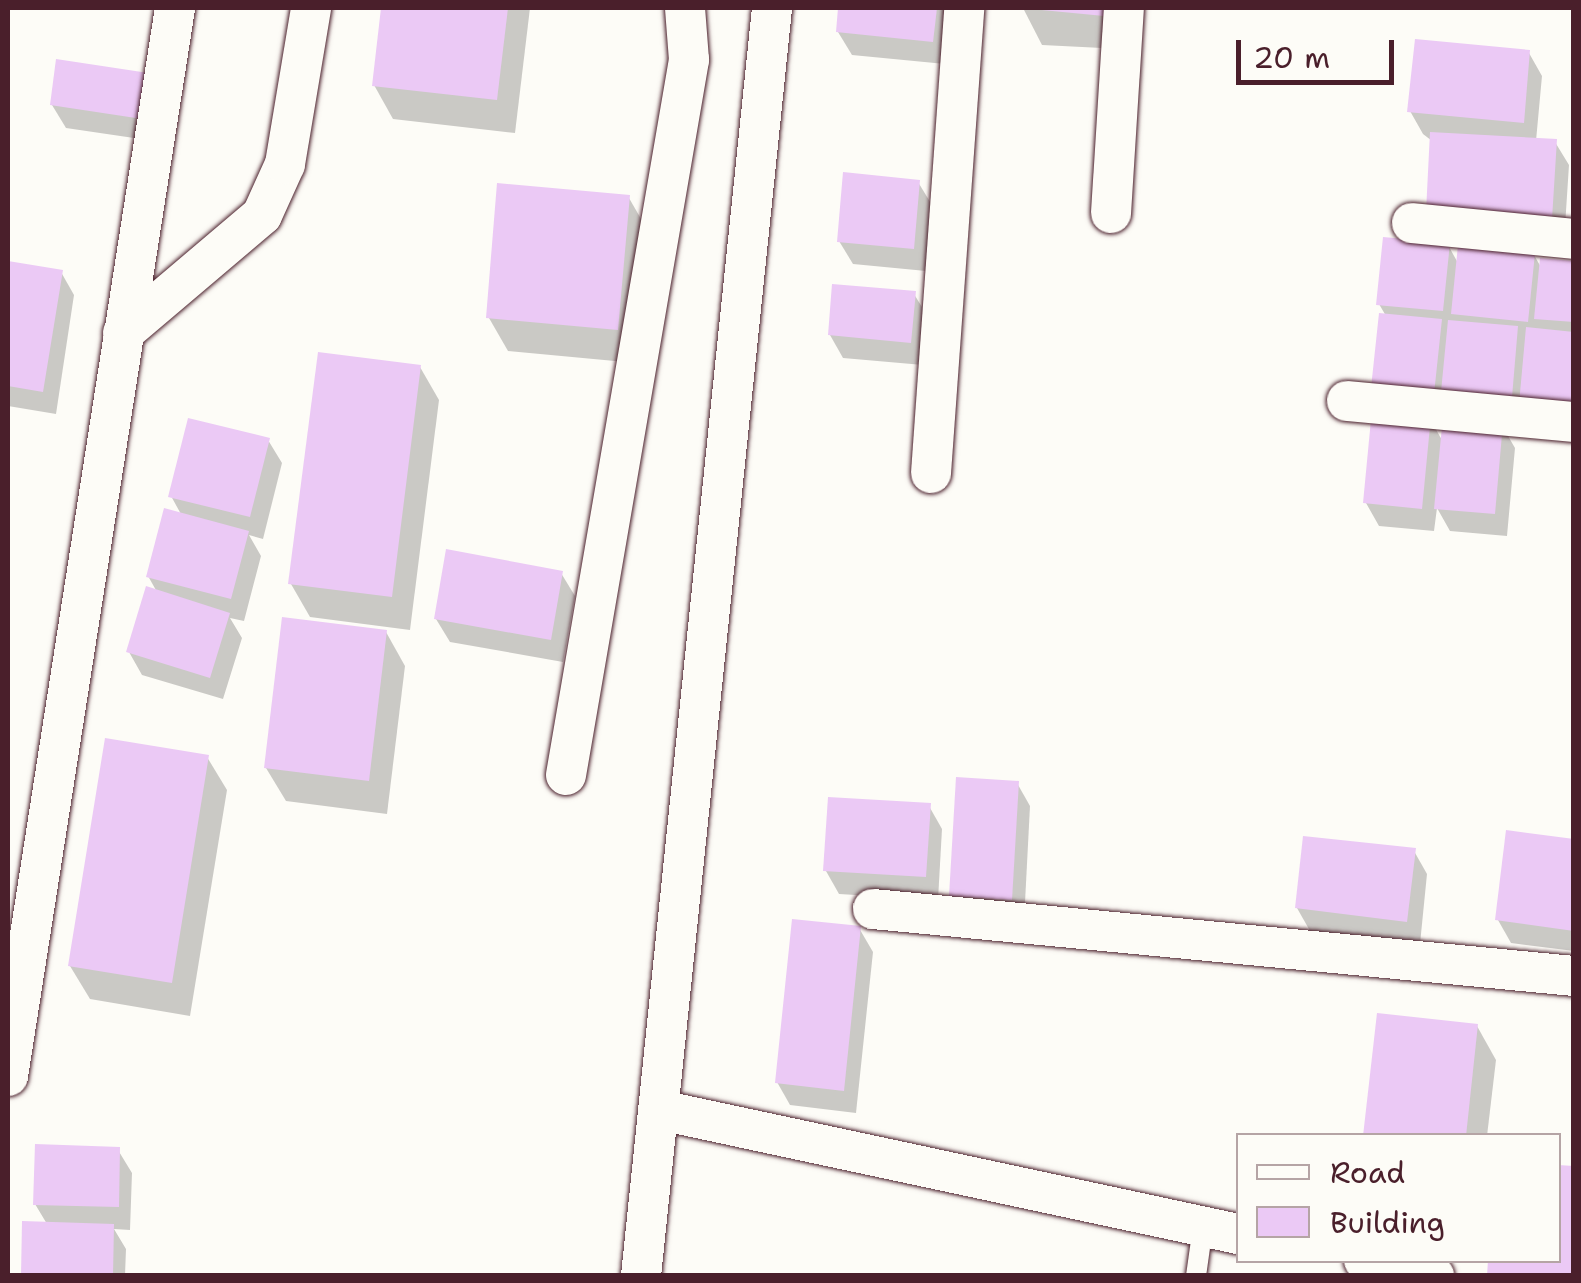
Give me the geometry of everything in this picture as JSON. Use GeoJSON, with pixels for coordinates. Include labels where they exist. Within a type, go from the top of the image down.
{"type":"FeatureCollection","features":[{"type":"Feature","properties":{"kind":"street"},"geometry":{"type":"LineString","coordinates":[[8,1076],[176,8]]}},
{"type":"Feature","properties":{"kind":"street"},"geometry":{"type":"LineString","coordinates":[[123,333],[262,215],[285,164],[310,8]]}},
{"type":"Feature","properties":{"kind":"street"},"geometry":{"type":"LineString","coordinates":[[566,775],[688,60],[685,8]]}},
{"type":"Feature","properties":{"kind":"street"},"geometry":{"type":"LineString","coordinates":[[641,1276],[772,8]]}},
{"type":"Feature","properties":{"kind":"street"},"geometry":{"type":"LineString","coordinates":[[930,473],[964,8]]}},
{"type":"Feature","properties":{"kind":"street"},"geometry":{"type":"LineString","coordinates":[[1111,213],[1124,8]]}},
{"type":"Feature","properties":{"kind":"street"},"geometry":{"type":"LineString","coordinates":[[1412,223],[1574,239]]}},
{"type":"Feature","properties":{"kind":"street"},"geometry":{"type":"LineString","coordinates":[[1347,402],[1574,422]]}},
{"type":"Feature","properties":{"kind":"street"},"geometry":{"type":"LineString","coordinates":[[873,910],[1574,976]]}},
{"type":"Feature","properties":{"kind":"street"},"geometry":{"type":"LineString","coordinates":[[660,1110],[1221,1230]]}},
{"type":"Feature","properties":{"kind":"street"},"geometry":{"type":"LineString","coordinates":[[1377,1263],[1434,1276]]}},
{"type":"Feature","properties":{"kind":"lane"},"geometry":{"type":"LineString","coordinates":[[1196,1276],[1221,1230]]}},
{"type":"Feature","properties":{"kind":"building"},"geometry":{"type":"Polygon","coordinates":[[[381,8],[508,8],[497,100],[372,86],[381,8]]]}},
{"type":"Feature","properties":{"kind":"building"},"geometry":{"type":"Polygon","coordinates":[[[838,8],[937,8],[933,42],[836,32],[838,8]]]}},
{"type":"Feature","properties":{"kind":"building"},"geometry":{"type":"Polygon","coordinates":[[[1021,8],[1104,8],[1104,16],[1021,8]]]}},
{"type":"Feature","properties":{"kind":"building"},"geometry":{"type":"Polygon","coordinates":[[[1415,39],[1530,50],[1524,123],[1407,112],[1415,39]]]}},
{"type":"Feature","properties":{"kind":"building"},"geometry":{"type":"Polygon","coordinates":[[[56,59],[155,74],[149,120],[50,105],[56,59]]]}},
{"type":"Feature","properties":{"kind":"building"},"geometry":{"type":"Polygon","coordinates":[[[1430,132],[1557,139],[1552,219],[1426,212],[1430,132]]]}},
{"type":"Feature","properties":{"kind":"building"},"geometry":{"type":"Polygon","coordinates":[[[843,172],[920,180],[914,249],[837,242],[843,172]]]}},
{"type":"Feature","properties":{"kind":"building"},"geometry":{"type":"Polygon","coordinates":[[[497,183],[630,195],[618,330],[486,318],[497,183]]]}},
{"type":"Feature","properties":{"kind":"building"},"geometry":{"type":"Polygon","coordinates":[[[1383,237],[1450,243],[1443,311],[1376,305],[1383,237]]]}},
{"type":"Feature","properties":{"kind":"building"},"geometry":{"type":"Polygon","coordinates":[[[1458,245],[1535,253],[1528,322],[1451,314],[1458,245]]]}},
{"type":"Feature","properties":{"kind":"building"},"geometry":{"type":"Polygon","coordinates":[[[1540,258],[1574,261],[1574,322],[1534,319],[1540,258]]]}},
{"type":"Feature","properties":{"kind":"building"},"geometry":{"type":"Polygon","coordinates":[[[8,261],[63,270],[43,392],[8,386],[8,261]]]}},
{"type":"Feature","properties":{"kind":"building"},"geometry":{"type":"Polygon","coordinates":[[[832,284],[916,291],[911,343],[828,335],[832,284]]]}},
{"type":"Feature","properties":{"kind":"building"},"geometry":{"type":"Polygon","coordinates":[[[1379,313],[1442,319],[1434,394],[1371,388],[1379,313]]]}},
{"type":"Feature","properties":{"kind":"building"},"geometry":{"type":"Polygon","coordinates":[[[1448,320],[1518,326],[1511,409],[1440,402],[1448,320]]]}},
{"type":"Feature","properties":{"kind":"building"},"geometry":{"type":"Polygon","coordinates":[[[1526,327],[1574,332],[1574,410],[1519,404],[1526,327]]]}},
{"type":"Feature","properties":{"kind":"building"},"geometry":{"type":"Polygon","coordinates":[[[318,352],[421,365],[392,597],[288,584],[318,352]]]}},
{"type":"Feature","properties":{"kind":"building"},"geometry":{"type":"Polygon","coordinates":[[[1372,409],[1431,416],[1422,509],[1363,503],[1372,409]]]}},
{"type":"Feature","properties":{"kind":"building"},"geometry":{"type":"Polygon","coordinates":[[[1443,416],[1503,423],[1495,514],[1434,509],[1443,416]]]}},
{"type":"Feature","properties":{"kind":"building"},"geometry":{"type":"Polygon","coordinates":[[[188,418],[270,438],[250,517],[168,497],[188,418]]]}},
{"type":"Feature","properties":{"kind":"building"},"geometry":{"type":"Polygon","coordinates":[[[164,508],[249,531],[231,599],[146,577],[164,508]]]}},
{"type":"Feature","properties":{"kind":"building"},"geometry":{"type":"Polygon","coordinates":[[[446,549],[563,571],[551,640],[434,619],[446,549]]]}},
{"type":"Feature","properties":{"kind":"building"},"geometry":{"type":"Polygon","coordinates":[[[146,586],[230,613],[210,678],[126,652],[146,586]]]}},
{"type":"Feature","properties":{"kind":"building"},"geometry":{"type":"Polygon","coordinates":[[[282,617],[387,630],[369,781],[264,768],[282,617]]]}},
{"type":"Feature","properties":{"kind":"building"},"geometry":{"type":"Polygon","coordinates":[[[105,738],[209,755],[172,983],[68,966],[105,738]]]}},
{"type":"Feature","properties":{"kind":"building"},"geometry":{"type":"Polygon","coordinates":[[[956,777],[1019,781],[1012,900],[949,896],[956,777]]]}},
{"type":"Feature","properties":{"kind":"building"},"geometry":{"type":"Polygon","coordinates":[[[828,797],[931,803],[926,877],[823,871],[828,797]]]}},
{"type":"Feature","properties":{"kind":"building"},"geometry":{"type":"Polygon","coordinates":[[[1506,830],[1574,839],[1574,931],[1495,920],[1506,830]]]}},
{"type":"Feature","properties":{"kind":"building"},"geometry":{"type":"Polygon","coordinates":[[[1303,836],[1416,848],[1407,922],[1295,908],[1303,836]]]}},
{"type":"Feature","properties":{"kind":"building"},"geometry":{"type":"Polygon","coordinates":[[[792,919],[861,926],[844,1091],[775,1083],[792,919]]]}},
{"type":"Feature","properties":{"kind":"building"},"geometry":{"type":"Polygon","coordinates":[[[1377,1013],[1478,1024],[1466,1133],[1363,1133],[1377,1013]]]}},
{"type":"Feature","properties":{"kind":"building"},"geometry":{"type":"Polygon","coordinates":[[[35,1144],[120,1147],[119,1207],[33,1205],[35,1144]]]}},
{"type":"Feature","properties":{"kind":"building"},"geometry":{"type":"Polygon","coordinates":[[[1561,1165],[1574,1166],[1574,1276],[1487,1276],[1488,1263],[1561,1263],[1561,1165]]]}},
{"type":"Feature","properties":{"kind":"building"},"geometry":{"type":"Polygon","coordinates":[[[22,1221],[114,1224],[113,1276],[21,1276],[22,1221]]]}}]}
